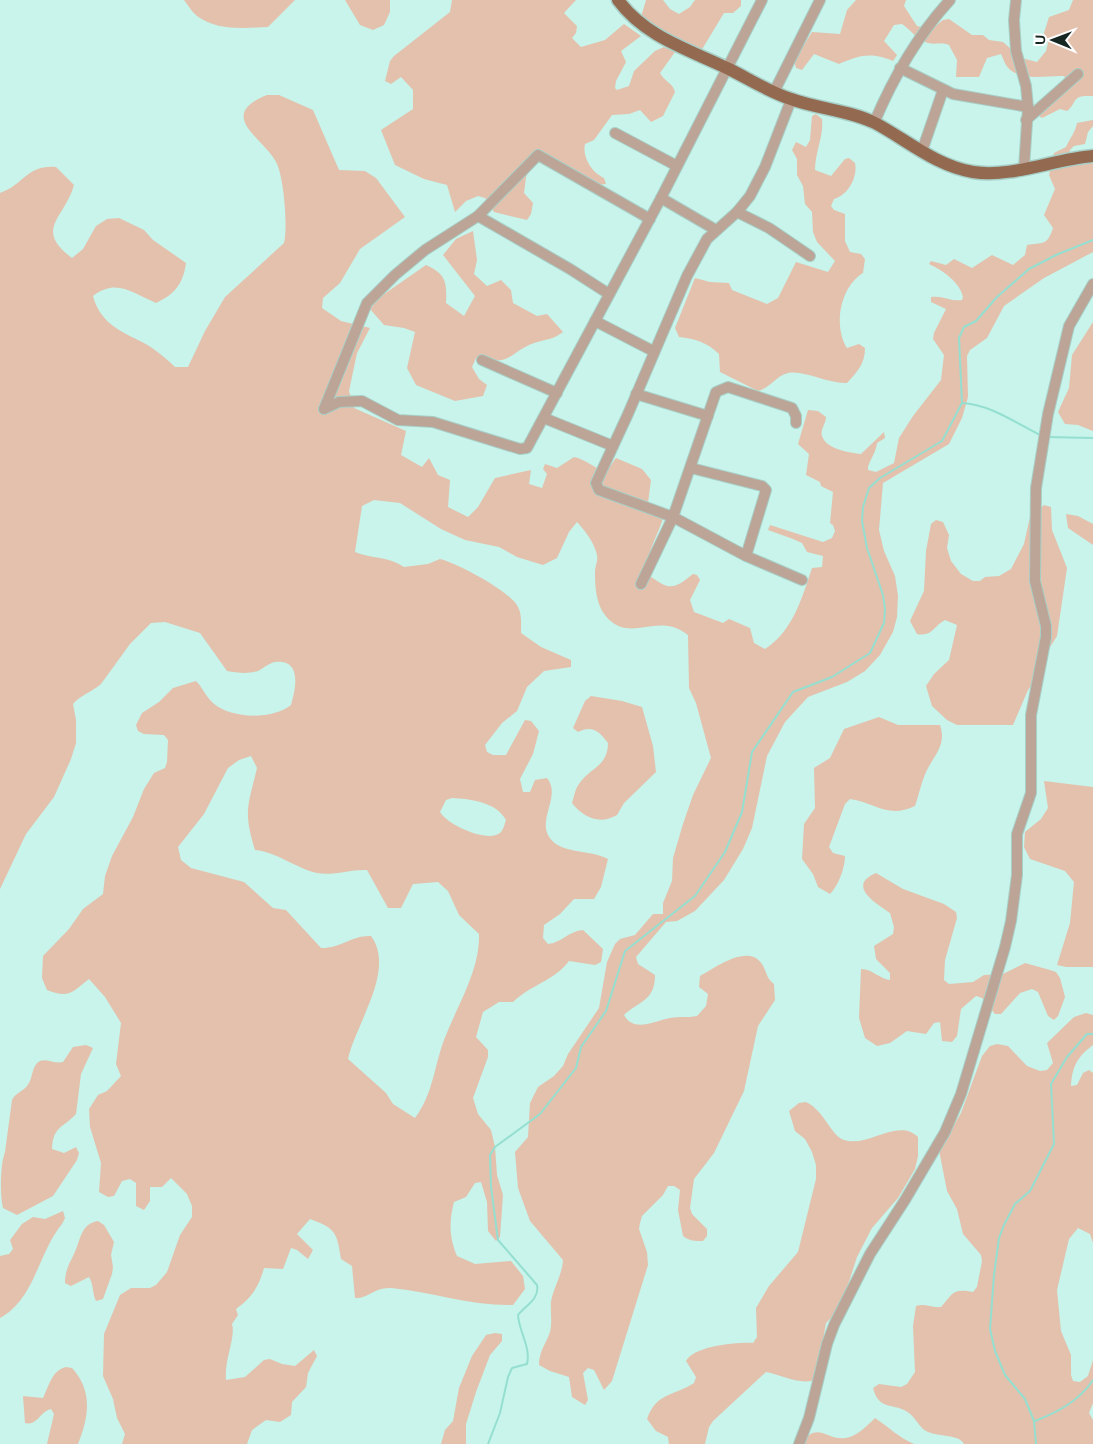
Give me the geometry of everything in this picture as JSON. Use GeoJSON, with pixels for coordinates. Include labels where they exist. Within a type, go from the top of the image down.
{"type":"FeatureCollection","features":[{"type":"Feature","properties":{"kind":"main road"},"geometry":{"type":"LineString","coordinates":[[618,0],[641,25],[774,92],[791,100],[825,107],[874,122],[935,159],[974,172],[995,173],[1070,158],[1093,156]]}},
{"type":"Feature","properties":{"kind":"street"},"geometry":{"type":"LineString","coordinates":[[650,219],[538,155],[478,216],[425,250],[395,275],[368,303],[356,326],[324,409],[339,402],[362,401],[398,420],[433,422],[520,449],[527,448],[531,444],[650,219],[762,0]]}},
{"type":"Feature","properties":{"kind":"street"},"geometry":{"type":"LineString","coordinates":[[774,92],[820,0]]}},
{"type":"Feature","properties":{"kind":"street"},"geometry":{"type":"LineString","coordinates":[[874,122],[900,68],[930,23],[950,0]]}},
{"type":"Feature","properties":{"kind":"street"},"geometry":{"type":"LineString","coordinates":[[1016,0],[1016,51],[1026,86],[1028,106],[1024,168]]}},
{"type":"Feature","properties":{"kind":"street"},"geometry":{"type":"LineString","coordinates":[[900,68],[943,90],[972,98],[1028,106]]}},
{"type":"Feature","properties":{"kind":"street"},"geometry":{"type":"LineString","coordinates":[[1026,120],[1078,74]]}},
{"type":"Feature","properties":{"kind":"street"},"geometry":{"type":"LineString","coordinates":[[922,151],[943,90]]}},
{"type":"Feature","properties":{"kind":"street"},"geometry":{"type":"LineString","coordinates":[[791,100],[765,167],[750,196],[737,212],[716,230],[702,246],[653,351],[613,446],[596,478],[599,490],[673,517],[746,556],[802,580]]}},
{"type":"Feature","properties":{"kind":"street"},"geometry":{"type":"LineString","coordinates":[[615,133],[677,166]]}},
{"type":"Feature","properties":{"kind":"street"},"geometry":{"type":"LineString","coordinates":[[661,198],[716,230]]}},
{"type":"Feature","properties":{"kind":"street"},"geometry":{"type":"LineString","coordinates":[[737,212],[769,228],[810,256]]}},
{"type":"Feature","properties":{"kind":"street"},"geometry":{"type":"LineString","coordinates":[[478,216],[576,272],[609,294]]}},
{"type":"Feature","properties":{"kind":"street"},"geometry":{"type":"LineString","coordinates":[[799,1444],[809,1418],[827,1344],[834,1325],[861,1269],[926,1166],[953,1116],[1005,947],[1014,896],[1017,834],[1030,792],[1031,715],[1046,637],[1046,626],[1035,581],[1036,488],[1048,414],[1066,334],[1093,284]]}},
{"type":"Feature","properties":{"kind":"street"},"geometry":{"type":"LineString","coordinates":[[595,321],[653,351]]}},
{"type":"Feature","properties":{"kind":"street"},"geometry":{"type":"LineString","coordinates":[[482,360],[557,393]]}},
{"type":"Feature","properties":{"kind":"street"},"geometry":{"type":"LineString","coordinates":[[641,584],[673,517],[692,468],[716,392],[728,387],[792,408],[796,416],[796,423]]}},
{"type":"Feature","properties":{"kind":"street"},"geometry":{"type":"LineString","coordinates":[[636,394],[708,416]]}},
{"type":"Feature","properties":{"kind":"street"},"geometry":{"type":"LineString","coordinates":[[544,418],[613,446]]}},
{"type":"Feature","properties":{"kind":"street"},"geometry":{"type":"LineString","coordinates":[[692,468],[762,486],[766,490],[746,556]]}},
{"type":"Feature","properties":{"kind":"shaded area"},"geometry":{"type":"Polygon","coordinates":[[[184,0],[295,0],[268,27],[231,28],[205,21],[195,14],[184,0]]]}},
{"type":"Feature","properties":{"kind":"shaded area"},"geometry":{"type":"Polygon","coordinates":[[[345,0],[390,0],[390,12],[384,25],[373,30],[360,25],[345,0]]]}},
{"type":"Feature","properties":{"kind":"shaded area"},"geometry":{"type":"Polygon","coordinates":[[[452,0],[576,0],[564,13],[577,26],[576,33],[572,38],[581,47],[605,40],[624,24],[641,36],[621,51],[626,62],[616,81],[615,88],[617,90],[629,86],[634,71],[655,51],[664,47],[675,52],[660,73],[675,92],[663,116],[651,122],[640,110],[629,114],[612,115],[594,140],[585,144],[585,154],[589,164],[604,178],[606,184],[588,182],[552,166],[534,162],[526,177],[524,193],[533,203],[531,214],[527,220],[494,212],[485,198],[478,196],[466,201],[455,212],[447,185],[424,179],[395,165],[381,130],[413,109],[413,90],[401,77],[391,84],[385,81],[390,61],[450,12],[452,0]]]}},
{"type":"Feature","properties":{"kind":"shaded area"},"geometry":{"type":"Polygon","coordinates":[[[646,0],[663,0],[670,9],[679,14],[690,7],[695,0],[741,0],[741,6],[733,13],[724,13],[701,51],[655,29],[641,17],[646,0]]]}},
{"type":"Feature","properties":{"kind":"shaded area"},"geometry":{"type":"Polygon","coordinates":[[[856,0],[906,0],[904,6],[917,26],[932,29],[943,20],[949,19],[972,35],[983,35],[989,40],[1003,42],[1021,58],[1037,62],[1046,51],[1048,43],[1044,33],[1049,17],[1069,10],[1073,0],[1093,0],[1093,96],[1078,98],[1067,111],[1060,109],[1042,118],[1039,116],[1056,100],[1066,80],[1064,76],[1033,77],[1018,74],[1011,71],[1001,54],[987,58],[979,77],[956,77],[957,60],[949,45],[924,42],[902,24],[894,25],[884,41],[897,55],[893,61],[878,56],[866,56],[853,58],[839,64],[814,54],[802,70],[796,68],[794,61],[812,32],[840,34],[847,10],[856,0]]]}},
{"type":"Feature","properties":{"kind":"shaded area"},"geometry":{"type":"Polygon","coordinates":[[[267,95],[279,95],[313,110],[339,170],[365,171],[376,178],[405,217],[360,249],[340,283],[323,298],[322,308],[341,321],[370,328],[357,353],[349,391],[354,408],[406,431],[401,455],[422,467],[429,458],[438,475],[450,480],[448,507],[468,517],[478,507],[495,478],[531,470],[529,484],[542,488],[547,474],[543,469],[545,464],[557,468],[574,457],[606,472],[616,458],[642,469],[651,480],[648,503],[663,518],[650,553],[650,576],[662,584],[672,586],[681,583],[693,574],[697,575],[700,580],[690,600],[694,612],[723,623],[729,619],[750,628],[754,643],[765,649],[775,642],[790,623],[812,568],[822,567],[823,556],[807,552],[802,543],[768,530],[770,525],[823,542],[832,538],[835,531],[830,523],[833,492],[821,486],[820,482],[806,475],[809,454],[798,444],[808,410],[818,411],[826,417],[822,429],[824,440],[833,447],[845,451],[861,454],[884,432],[885,438],[877,443],[868,470],[876,472],[894,463],[899,438],[913,416],[941,380],[944,355],[933,339],[946,309],[931,302],[931,297],[962,300],[963,297],[958,286],[945,273],[929,264],[931,261],[946,265],[954,259],[972,268],[992,255],[1013,265],[1025,255],[1027,245],[1046,241],[1053,228],[1044,215],[1055,189],[1049,175],[1054,153],[1066,147],[1077,123],[1093,120],[1093,126],[1088,132],[1085,144],[1074,146],[1069,154],[1093,153],[1093,252],[1044,278],[1004,306],[987,338],[970,350],[967,356],[968,397],[962,418],[949,444],[883,483],[879,530],[884,551],[895,576],[898,596],[897,617],[893,632],[880,655],[865,671],[847,682],[808,697],[785,722],[767,756],[752,828],[743,849],[724,880],[695,911],[677,921],[666,922],[636,957],[638,964],[655,975],[654,984],[649,995],[624,1015],[628,1020],[639,1025],[673,1017],[697,1016],[706,1006],[708,994],[699,987],[700,976],[740,956],[756,958],[762,964],[771,982],[774,984],[775,1000],[758,1026],[744,1091],[714,1153],[694,1179],[690,1208],[692,1214],[707,1229],[707,1236],[703,1241],[688,1239],[683,1236],[678,1210],[680,1190],[674,1186],[668,1186],[663,1195],[642,1216],[639,1229],[647,1252],[648,1265],[612,1381],[604,1390],[594,1370],[588,1368],[583,1373],[588,1400],[585,1405],[572,1397],[569,1377],[539,1365],[541,1352],[550,1332],[551,1301],[563,1260],[530,1221],[518,1188],[515,1152],[528,1137],[530,1103],[538,1087],[554,1076],[563,1066],[568,1054],[599,1008],[607,962],[615,944],[620,939],[635,935],[653,914],[663,914],[663,903],[672,881],[673,858],[683,824],[693,795],[711,758],[696,703],[689,688],[688,635],[678,629],[667,626],[620,627],[607,617],[600,605],[596,592],[596,550],[589,537],[577,522],[569,532],[557,558],[543,565],[517,557],[499,547],[465,540],[441,529],[400,503],[374,500],[362,506],[355,552],[386,559],[404,567],[428,564],[440,559],[470,572],[505,593],[513,601],[520,613],[521,633],[541,647],[571,660],[571,667],[544,671],[527,687],[517,711],[502,723],[485,745],[487,752],[493,755],[506,755],[525,720],[531,721],[539,731],[533,754],[520,779],[523,792],[530,792],[535,780],[547,778],[552,792],[546,821],[548,835],[559,846],[608,859],[601,887],[594,899],[574,899],[560,914],[544,925],[543,938],[548,944],[553,943],[573,932],[583,930],[603,949],[601,962],[595,965],[569,961],[557,973],[513,1002],[499,1002],[483,1012],[476,1037],[488,1050],[488,1057],[473,1098],[478,1114],[491,1130],[495,1147],[497,1175],[503,1195],[500,1237],[496,1241],[488,1231],[487,1202],[481,1182],[475,1183],[466,1197],[454,1202],[451,1216],[452,1242],[457,1256],[475,1264],[511,1261],[523,1276],[525,1289],[513,1305],[467,1301],[391,1288],[380,1289],[364,1297],[355,1298],[352,1266],[341,1259],[336,1237],[330,1228],[310,1219],[297,1234],[313,1250],[308,1259],[297,1250],[291,1248],[283,1269],[264,1268],[254,1291],[236,1309],[238,1315],[232,1324],[233,1329],[226,1372],[226,1380],[245,1377],[264,1360],[270,1359],[282,1364],[295,1366],[314,1350],[317,1356],[308,1373],[306,1387],[292,1402],[291,1415],[280,1422],[266,1420],[252,1430],[247,1444],[122,1444],[125,1434],[117,1418],[113,1399],[103,1376],[104,1334],[120,1295],[131,1288],[150,1288],[156,1285],[167,1272],[180,1235],[192,1217],[192,1206],[187,1194],[171,1178],[162,1187],[150,1187],[150,1201],[144,1210],[136,1206],[136,1183],[130,1179],[122,1181],[114,1196],[108,1197],[99,1192],[101,1163],[90,1127],[89,1109],[98,1095],[107,1091],[121,1076],[116,1064],[121,1023],[105,997],[89,979],[70,993],[60,994],[47,990],[42,978],[43,956],[69,929],[83,909],[103,894],[105,876],[112,856],[133,817],[144,789],[154,773],[165,768],[168,740],[164,735],[144,734],[138,731],[136,725],[142,713],[159,702],[173,688],[196,681],[213,703],[230,712],[252,716],[273,713],[291,705],[295,676],[290,665],[284,662],[269,664],[251,673],[227,671],[200,633],[165,622],[151,623],[130,644],[101,684],[73,704],[76,720],[76,743],[71,759],[54,797],[26,834],[0,889],[0,193],[8,190],[31,172],[46,167],[56,167],[74,185],[55,223],[53,231],[55,239],[61,248],[72,258],[83,249],[96,226],[107,219],[119,218],[144,230],[153,240],[186,263],[183,277],[177,288],[156,303],[132,292],[117,288],[110,288],[93,296],[104,318],[116,328],[143,342],[175,367],[188,367],[205,331],[225,297],[284,243],[285,215],[283,192],[277,164],[248,128],[244,119],[245,111],[252,103],[267,95]],[[251,756],[239,760],[228,768],[204,814],[178,847],[181,860],[191,868],[244,882],[273,908],[286,910],[321,948],[335,946],[358,937],[371,936],[378,950],[377,980],[348,1059],[386,1093],[393,1104],[415,1118],[426,1099],[444,1040],[472,975],[476,961],[479,934],[459,915],[448,891],[438,882],[413,884],[401,908],[388,908],[367,870],[330,874],[317,873],[263,851],[255,850],[248,817],[249,800],[257,768],[251,756]],[[452,798],[446,800],[440,812],[457,826],[474,833],[490,836],[502,831],[506,820],[502,814],[490,805],[467,799],[452,798]]]}},
{"type":"Feature","properties":{"kind":"shaded area"},"geometry":{"type":"Polygon","coordinates":[[[816,114],[822,119],[822,125],[815,170],[831,176],[845,159],[849,158],[855,163],[856,168],[848,190],[834,199],[831,206],[834,210],[845,214],[845,241],[850,252],[861,254],[865,259],[863,273],[855,279],[844,297],[840,318],[840,329],[847,348],[859,344],[865,348],[864,359],[847,383],[840,383],[802,373],[788,373],[758,391],[720,372],[719,354],[700,342],[679,337],[675,328],[695,278],[710,282],[729,283],[732,290],[767,304],[778,298],[796,262],[828,272],[835,261],[817,242],[813,232],[812,212],[805,204],[803,186],[797,175],[797,159],[792,150],[796,142],[806,147],[810,140],[812,116],[816,114]]]}},
{"type":"Feature","properties":{"kind":"shaded area"},"geometry":{"type":"Polygon","coordinates":[[[473,231],[477,260],[474,274],[487,286],[501,280],[511,290],[513,303],[537,316],[547,314],[563,332],[553,338],[525,347],[503,360],[476,358],[472,367],[479,379],[487,385],[483,396],[455,401],[416,385],[407,368],[415,332],[384,325],[370,309],[380,297],[426,265],[438,272],[444,280],[446,303],[464,316],[475,296],[443,255],[456,239],[473,231]]]}},
{"type":"Feature","properties":{"kind":"shaded area"},"geometry":{"type":"Polygon","coordinates":[[[1093,322],[1093,431],[1078,425],[1065,424],[1058,412],[1069,388],[1072,355],[1093,322]]]}},
{"type":"Feature","properties":{"kind":"shaded area"},"geometry":{"type":"Polygon","coordinates":[[[1044,505],[1051,507],[1052,530],[1067,568],[1057,636],[1047,652],[1042,672],[1028,690],[1013,725],[957,725],[947,720],[932,706],[926,686],[934,674],[949,660],[957,625],[945,620],[930,632],[922,635],[917,634],[910,621],[924,591],[926,551],[931,524],[936,520],[943,522],[949,535],[947,548],[951,561],[961,574],[973,581],[980,581],[985,577],[999,576],[1011,569],[1024,544],[1030,517],[1044,505]]]}},
{"type":"Feature","properties":{"kind":"shaded area"},"geometry":{"type":"Polygon","coordinates":[[[1066,514],[1078,516],[1093,524],[1093,545],[1068,528],[1066,514]]]}},
{"type":"Feature","properties":{"kind":"shaded area"},"geometry":{"type":"Polygon","coordinates":[[[591,696],[622,701],[642,707],[653,746],[656,772],[624,803],[617,815],[598,820],[582,813],[572,803],[578,786],[601,762],[607,751],[608,743],[598,732],[587,729],[578,732],[573,728],[585,701],[591,696]]]}},
{"type":"Feature","properties":{"kind":"shaded area"},"geometry":{"type":"Polygon","coordinates":[[[879,717],[898,725],[940,725],[942,732],[941,744],[924,776],[915,806],[906,810],[889,811],[850,799],[845,804],[829,847],[833,853],[845,856],[844,865],[839,881],[830,894],[818,887],[813,874],[802,859],[804,824],[815,808],[814,768],[830,758],[844,729],[879,717]]]}},
{"type":"Feature","properties":{"kind":"shaded area"},"geometry":{"type":"Polygon","coordinates":[[[1044,781],[1093,787],[1093,967],[1057,965],[1070,923],[1074,882],[1065,871],[1030,859],[1024,847],[1025,832],[1041,819],[1048,808],[1044,781]]]}},
{"type":"Feature","properties":{"kind":"shaded area"},"geometry":{"type":"Polygon","coordinates":[[[876,873],[903,889],[944,904],[956,912],[957,918],[945,960],[944,980],[949,984],[973,982],[984,975],[1003,974],[1025,963],[1050,970],[1056,972],[1060,978],[1065,997],[1058,1016],[1054,1020],[1048,1016],[1038,992],[1032,989],[1020,993],[1001,1014],[995,1014],[982,998],[976,996],[961,1009],[957,1036],[952,1042],[942,1041],[940,1022],[934,1023],[926,1034],[907,1031],[890,1043],[877,1046],[865,1038],[859,1018],[861,969],[890,980],[890,973],[876,959],[874,946],[893,934],[894,927],[890,913],[866,894],[864,889],[864,883],[867,878],[876,873]]]}},
{"type":"Feature","properties":{"kind":"shaded area"},"geometry":{"type":"Polygon","coordinates":[[[1086,1013],[1093,1015],[1093,1045],[1076,1063],[1071,1086],[1077,1085],[1083,1073],[1089,1070],[1093,1073],[1093,1243],[1090,1234],[1078,1228],[1069,1239],[1057,1290],[1061,1331],[1071,1355],[1071,1375],[1073,1381],[1080,1382],[1088,1376],[1093,1360],[1093,1403],[1089,1413],[1093,1420],[1093,1444],[964,1444],[953,1437],[932,1434],[925,1431],[909,1413],[883,1404],[876,1396],[873,1388],[879,1384],[901,1387],[907,1384],[915,1372],[913,1326],[916,1306],[941,1307],[957,1291],[973,1292],[977,1287],[982,1261],[981,1255],[963,1234],[957,1209],[947,1191],[939,1150],[961,1113],[982,1056],[990,1046],[997,1044],[1008,1046],[1027,1066],[1040,1071],[1047,1070],[1053,1063],[1047,1043],[1074,1017],[1086,1013]]]}},
{"type":"Feature","properties":{"kind":"shaded area"},"geometry":{"type":"Polygon","coordinates":[[[86,1045],[93,1048],[81,1074],[76,1114],[54,1136],[52,1149],[64,1153],[76,1147],[79,1153],[77,1160],[53,1196],[17,1215],[3,1208],[1,1187],[1,1172],[12,1100],[27,1086],[37,1063],[45,1060],[63,1062],[73,1047],[86,1045]]]}},
{"type":"Feature","properties":{"kind":"shaded area"},"geometry":{"type":"Polygon","coordinates":[[[806,1102],[818,1111],[839,1138],[844,1140],[863,1140],[892,1131],[910,1132],[918,1137],[918,1156],[915,1169],[898,1198],[872,1228],[857,1257],[846,1291],[834,1315],[826,1323],[816,1380],[796,1380],[766,1372],[713,1421],[709,1427],[705,1444],[669,1444],[668,1437],[656,1431],[647,1419],[655,1404],[660,1399],[694,1383],[696,1377],[686,1361],[691,1356],[706,1348],[737,1343],[753,1343],[757,1337],[756,1308],[769,1286],[798,1252],[816,1179],[816,1165],[805,1139],[795,1131],[789,1111],[799,1103],[806,1102]]]}},
{"type":"Feature","properties":{"kind":"shaded area"},"geometry":{"type":"Polygon","coordinates":[[[63,1211],[65,1218],[47,1248],[29,1288],[12,1310],[0,1318],[0,1256],[9,1254],[13,1249],[10,1240],[22,1224],[33,1217],[45,1219],[63,1211]]]}},
{"type":"Feature","properties":{"kind":"shaded area"},"geometry":{"type":"Polygon","coordinates":[[[98,1221],[104,1225],[114,1242],[111,1255],[112,1274],[103,1299],[96,1301],[89,1277],[71,1286],[65,1283],[68,1268],[84,1229],[98,1221]]]}},
{"type":"Feature","properties":{"kind":"shaded area"},"geometry":{"type":"Polygon","coordinates":[[[502,1334],[502,1341],[490,1355],[476,1392],[466,1424],[466,1444],[441,1444],[445,1430],[453,1421],[459,1388],[472,1356],[486,1335],[502,1334]]]}},
{"type":"Feature","properties":{"kind":"shaded area"},"geometry":{"type":"Polygon","coordinates":[[[66,1367],[72,1368],[79,1377],[86,1395],[85,1424],[78,1444],[47,1444],[54,1414],[51,1409],[36,1421],[25,1423],[23,1396],[43,1398],[54,1375],[57,1371],[66,1367]]]}},
{"type":"Feature","properties":{"kind":"shaded area"},"geometry":{"type":"Polygon","coordinates":[[[875,1418],[914,1444],[800,1444],[813,1433],[819,1432],[842,1438],[853,1436],[875,1418]]]}},
{"type":"Feature","properties":{"kind":"waterway"},"geometry":{"type":"LineString","coordinates":[[488,1444],[500,1413],[508,1377],[512,1368],[527,1364],[526,1346],[518,1315],[531,1302],[537,1290],[537,1285],[498,1240],[491,1187],[490,1155],[495,1147],[540,1114],[576,1068],[581,1047],[606,1011],[625,951],[695,896],[725,852],[742,812],[752,752],[793,692],[832,677],[870,653],[884,623],[885,609],[883,595],[867,548],[862,521],[863,507],[869,488],[880,478],[942,441],[962,403],[959,338],[964,327],[976,321],[997,297],[1029,269],[1056,255],[1093,240]]}},
{"type":"Feature","properties":{"kind":"waterway"},"geometry":{"type":"LineString","coordinates":[[962,403],[992,410],[1040,435]]}},
{"type":"Feature","properties":{"kind":"waterway"},"geometry":{"type":"LineString","coordinates":[[1047,437],[1093,438]]}},
{"type":"Feature","properties":{"kind":"waterway"},"geometry":{"type":"LineString","coordinates":[[1036,1444],[1034,1421],[1025,1399],[1005,1375],[995,1351],[990,1329],[999,1238],[1015,1204],[1030,1191],[1054,1144],[1051,1084],[1067,1057],[1087,1034],[1093,1034]]}},
{"type":"Feature","properties":{"kind":"waterway"},"geometry":{"type":"LineString","coordinates":[[1035,1421],[1052,1414],[1075,1400],[1093,1380]]}}]}
